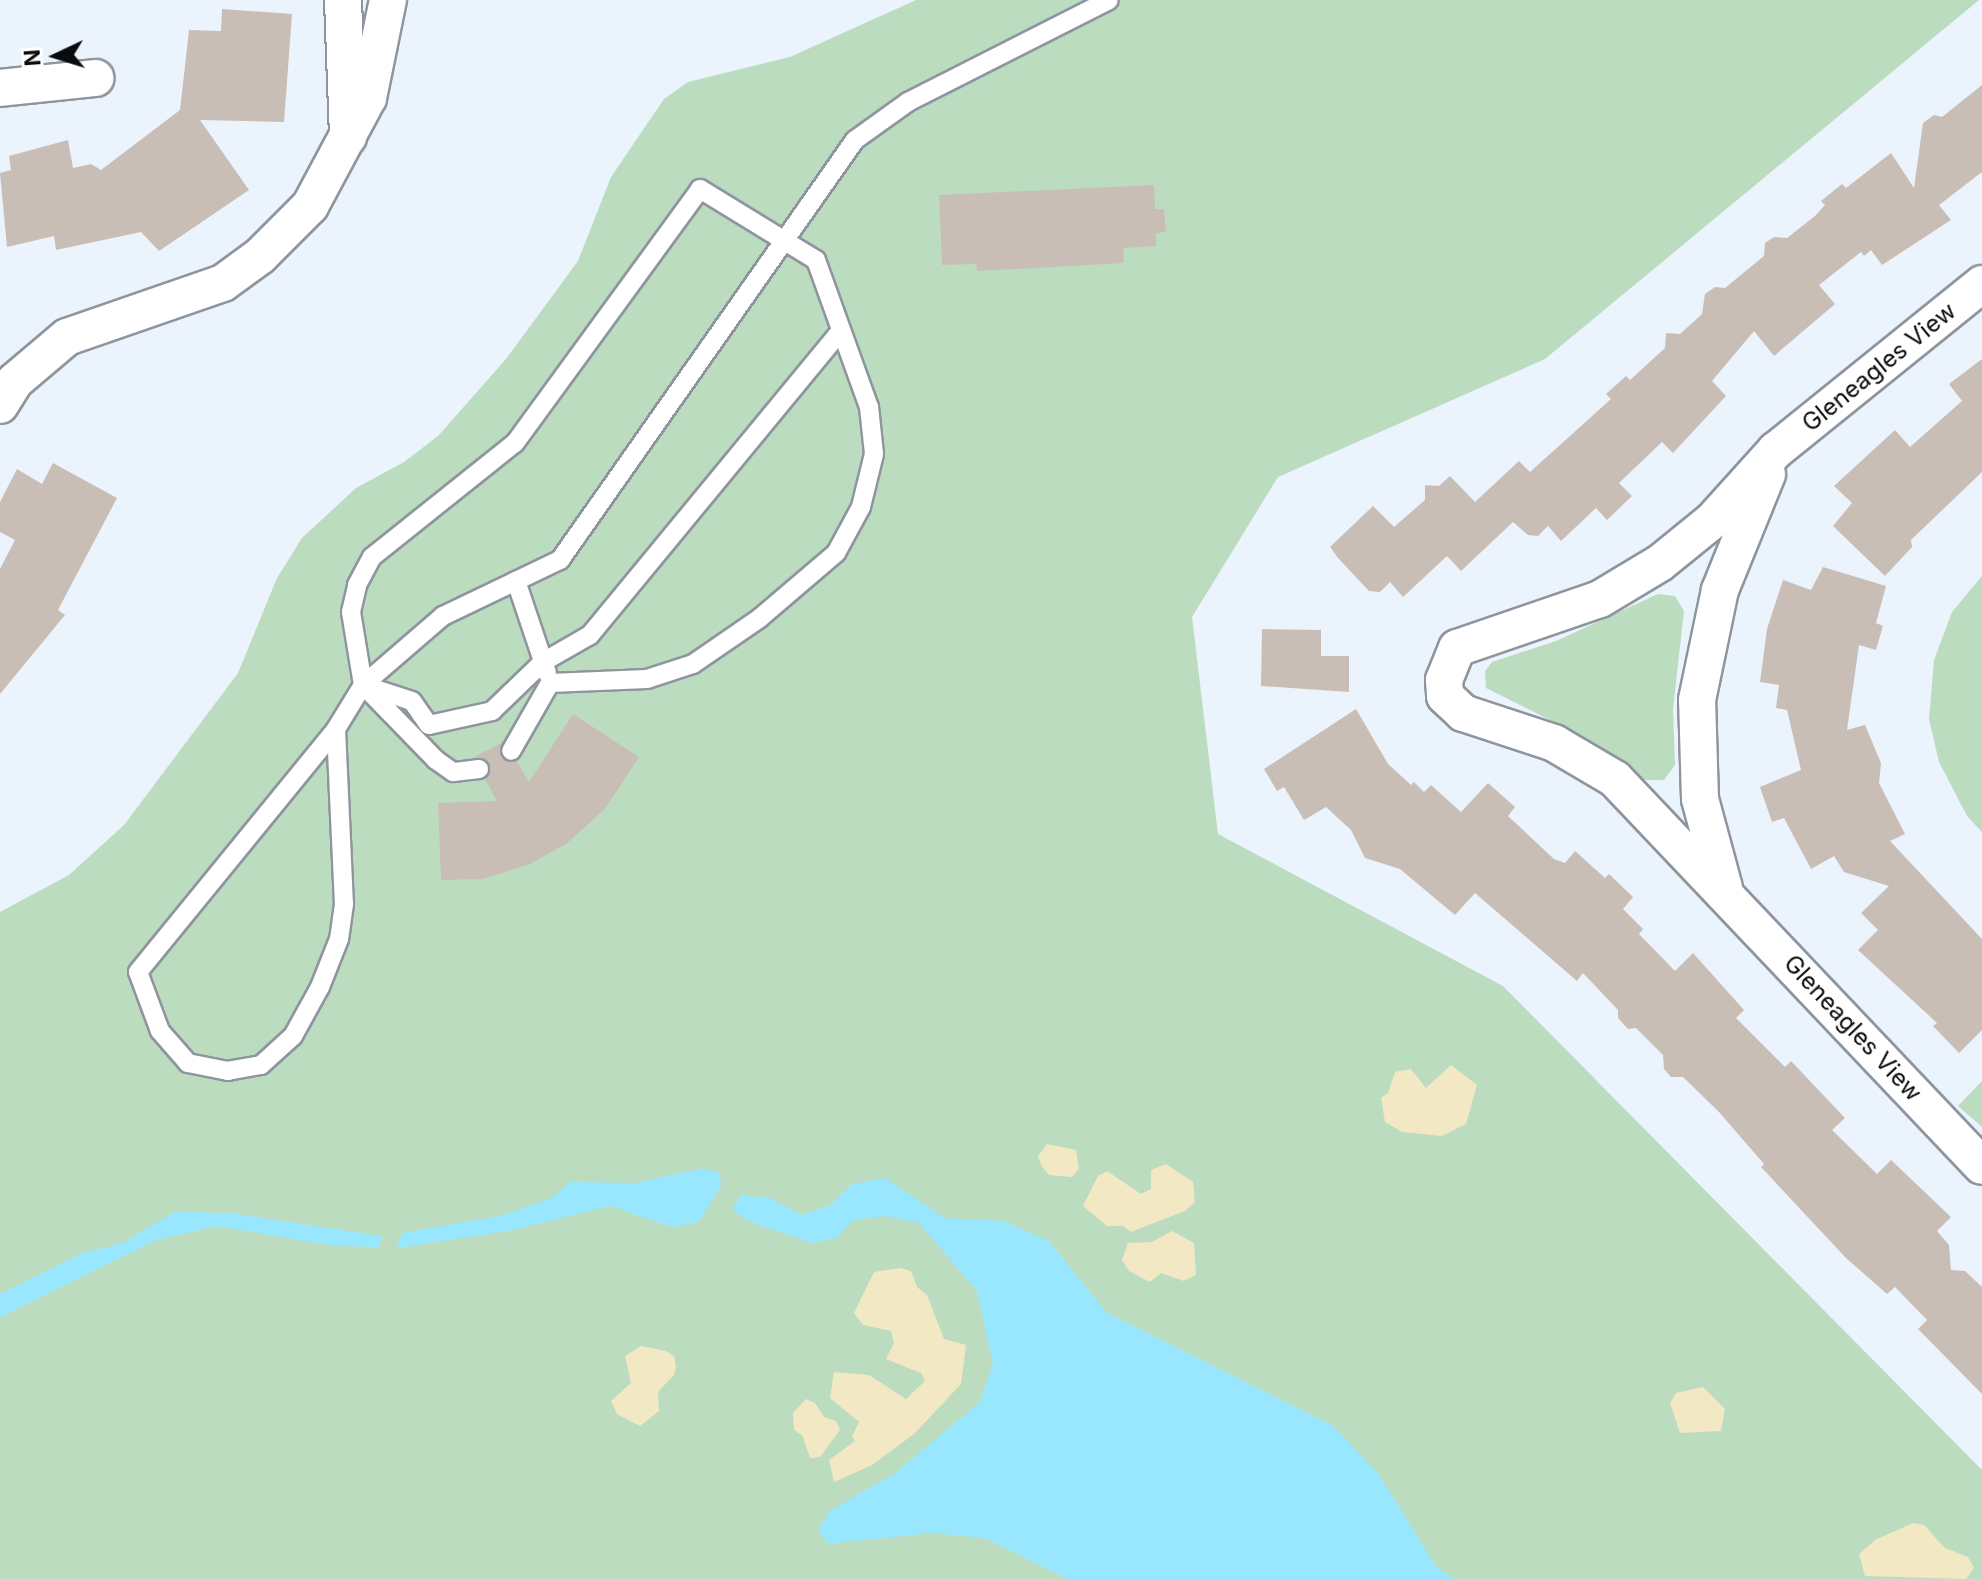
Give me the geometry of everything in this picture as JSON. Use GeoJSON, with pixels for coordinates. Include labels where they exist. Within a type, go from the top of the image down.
{"type":"FeatureCollection","features":[{"type":"Feature","properties":{"kind":"street"},"geometry":{"type":"LineString","coordinates":[[343,0],[348,137]]}},
{"type":"Feature","properties":{"kind":"street"},"geometry":{"type":"LineString","coordinates":[[0,405],[15,381],[67,337],[186,300],[223,283],[260,256],[310,206],[348,137],[377,70],[388,0]]}},
{"type":"Feature","properties":{"kind":"street"},"geometry":{"type":"LineString","coordinates":[[0,88],[95,78]]}},
{"type":"Feature","properties":{"kind":"street","name":"Gleneagles View"},"geometry":{"type":"LineString","coordinates":[[1982,284],[1776,450],[1713,520],[1660,563],[1600,599],[1457,648],[1444,680],[1445,696],[1463,713],[1554,743],[1615,779],[1724,889],[1982,1166]]}},
{"type":"Feature","properties":{"kind":"street","name":"Gleneagles View"},"geometry":{"type":"LineString","coordinates":[[1724,889],[1700,799],[1697,700],[1720,590],[1776,450]]}},
{"type":"Feature","properties":{"kind":"lane"},"geometry":{"type":"LineString","coordinates":[[336,729],[344,904],[339,939],[320,987],[293,1036],[261,1065],[228,1071],[188,1063],[160,1031],[138,972],[336,729],[363,685],[443,616],[560,560],[855,140],[908,102],[1109,0]]}},
{"type":"Feature","properties":{"kind":"lane"},"geometry":{"type":"LineString","coordinates":[[479,769],[453,772],[436,760],[363,685],[351,612],[372,557],[515,443],[700,189],[816,260],[869,407],[874,454],[861,507],[836,553],[760,618],[693,664],[647,679],[550,683]]}},
{"type":"Feature","properties":{"kind":"lane"},"geometry":{"type":"LineString","coordinates":[[363,685],[412,701],[429,725],[492,711],[543,662],[590,635],[609,615],[841,331]]}},
{"type":"Feature","properties":{"kind":"lane"},"geometry":{"type":"LineString","coordinates":[[511,751],[550,683],[516,581]]}},
{"type":"Feature","properties":{"kind":"green space"},"geometry":{"type":"Polygon","coordinates":[[[916,0],[1979,0],[1545,359],[1278,477],[1192,617],[1218,834],[1503,986],[1982,1470],[1982,1579],[0,1579],[0,912],[69,875],[124,825],[238,673],[277,578],[302,538],[356,488],[404,462],[438,436],[506,359],[578,261],[611,177],[664,99],[688,82],[790,57],[916,0]]]}},
{"type":"Feature","properties":{"kind":"green space"},"geometry":{"type":"Polygon","coordinates":[[[1982,576],[1982,832],[1967,816],[1939,762],[1929,719],[1934,660],[1952,612],[1982,576]]]}},
{"type":"Feature","properties":{"kind":"green space"},"geometry":{"type":"Polygon","coordinates":[[[1658,594],[1675,596],[1684,611],[1673,709],[1675,765],[1664,780],[1645,780],[1584,737],[1486,688],[1485,671],[1492,662],[1556,641],[1658,594]]]}},
{"type":"Feature","properties":{"kind":"green space"},"geometry":{"type":"Polygon","coordinates":[[[1982,1081],[1982,1127],[1958,1106],[1982,1081]]]}},
{"type":"Feature","properties":{"kind":"sand"},"geometry":{"type":"Polygon","coordinates":[[[1451,1065],[1477,1085],[1466,1124],[1442,1136],[1402,1132],[1385,1122],[1381,1098],[1388,1093],[1395,1072],[1411,1069],[1426,1088],[1451,1065]]]}},
{"type":"Feature","properties":{"kind":"sand"},"geometry":{"type":"Polygon","coordinates":[[[1047,1144],[1076,1150],[1079,1169],[1072,1177],[1049,1175],[1042,1167],[1038,1156],[1047,1144]]]}},
{"type":"Feature","properties":{"kind":"sand"},"geometry":{"type":"Polygon","coordinates":[[[1166,1164],[1193,1182],[1195,1202],[1185,1211],[1131,1232],[1123,1226],[1107,1226],[1083,1206],[1098,1176],[1107,1171],[1141,1194],[1151,1189],[1151,1170],[1166,1164]]]}},
{"type":"Feature","properties":{"kind":"sand"},"geometry":{"type":"Polygon","coordinates":[[[1172,1231],[1194,1243],[1196,1275],[1184,1281],[1161,1273],[1150,1282],[1129,1271],[1122,1260],[1128,1243],[1152,1242],[1172,1231]]]}},
{"type":"Feature","properties":{"kind":"sand"},"geometry":{"type":"Polygon","coordinates":[[[900,1268],[911,1271],[917,1287],[927,1295],[944,1339],[966,1345],[961,1384],[914,1434],[872,1465],[834,1482],[829,1460],[855,1441],[852,1436],[859,1422],[830,1398],[834,1372],[869,1375],[906,1399],[925,1381],[921,1373],[886,1359],[894,1343],[891,1331],[863,1325],[854,1313],[874,1272],[900,1268]]]}},
{"type":"Feature","properties":{"kind":"sand"},"geometry":{"type":"Polygon","coordinates":[[[641,1346],[666,1351],[674,1356],[676,1366],[674,1375],[658,1392],[659,1411],[640,1426],[617,1414],[611,1401],[631,1383],[625,1356],[641,1346]]]}},
{"type":"Feature","properties":{"kind":"sand"},"geometry":{"type":"Polygon","coordinates":[[[1703,1387],[1725,1409],[1721,1431],[1680,1433],[1670,1403],[1676,1393],[1703,1387]]]}},
{"type":"Feature","properties":{"kind":"sand"},"geometry":{"type":"Polygon","coordinates":[[[806,1399],[815,1403],[824,1417],[836,1421],[840,1430],[820,1457],[810,1458],[802,1435],[794,1430],[793,1413],[806,1399]]]}},
{"type":"Feature","properties":{"kind":"sand"},"geometry":{"type":"Polygon","coordinates":[[[1913,1523],[1924,1525],[1945,1548],[1968,1557],[1974,1568],[1966,1579],[1865,1576],[1859,1554],[1875,1540],[1913,1523]]]}},
{"type":"Feature","properties":{"kind":"water"},"geometry":{"type":"Polygon","coordinates":[[[699,1169],[717,1171],[722,1184],[699,1222],[672,1227],[610,1206],[508,1231],[397,1248],[402,1233],[500,1216],[553,1197],[570,1182],[635,1183],[699,1169]]]}},
{"type":"Feature","properties":{"kind":"water"},"geometry":{"type":"Polygon","coordinates":[[[885,1178],[945,1218],[1003,1221],[1049,1241],[1107,1313],[1333,1426],[1378,1473],[1437,1568],[1455,1579],[1068,1579],[985,1538],[931,1533],[828,1544],[818,1530],[831,1510],[894,1474],[980,1402],[993,1364],[977,1291],[919,1223],[885,1216],[854,1220],[835,1239],[811,1243],[753,1223],[732,1210],[741,1195],[770,1198],[801,1215],[830,1205],[852,1184],[885,1178]]]}},
{"type":"Feature","properties":{"kind":"water"},"geometry":{"type":"Polygon","coordinates":[[[176,1211],[238,1214],[382,1236],[379,1247],[335,1246],[217,1226],[157,1240],[0,1317],[0,1294],[83,1253],[123,1243],[176,1211]]]}},
{"type":"Feature","properties":{"kind":"building"},"geometry":{"type":"Polygon","coordinates":[[[222,9],[292,14],[284,122],[200,120],[249,190],[159,251],[141,232],[56,250],[54,236],[7,247],[0,173],[11,170],[9,156],[68,140],[73,168],[91,164],[101,170],[180,110],[189,30],[221,31],[222,9]]]}},
{"type":"Feature","properties":{"kind":"building"},"geometry":{"type":"Polygon","coordinates":[[[1982,85],[1982,172],[1939,205],[1951,220],[1882,265],[1871,250],[1864,256],[1861,252],[1819,285],[1835,304],[1774,356],[1754,331],[1712,381],[1726,396],[1673,453],[1662,442],[1619,483],[1632,496],[1607,520],[1596,508],[1561,541],[1548,526],[1538,536],[1528,535],[1513,522],[1461,571],[1447,556],[1403,597],[1390,582],[1380,592],[1369,591],[1330,547],[1373,506],[1394,527],[1425,500],[1425,485],[1439,486],[1450,476],[1475,502],[1519,461],[1530,472],[1611,399],[1606,394],[1626,376],[1630,380],[1665,348],[1666,333],[1680,334],[1702,314],[1705,294],[1715,287],[1725,288],[1764,256],[1765,243],[1774,237],[1787,238],[1815,216],[1825,205],[1821,201],[1842,184],[1846,188],[1891,153],[1914,188],[1923,123],[1934,115],[1942,117],[1982,85]]]}},
{"type":"Feature","properties":{"kind":"building"},"geometry":{"type":"Polygon","coordinates":[[[1154,185],[1155,209],[1164,209],[1166,232],[1156,233],[1156,246],[1123,248],[1124,263],[977,271],[976,264],[942,265],[939,195],[1154,185]]]}},
{"type":"Feature","properties":{"kind":"building"},"geometry":{"type":"Polygon","coordinates":[[[1982,359],[1982,472],[1911,540],[1912,547],[1885,576],[1833,526],[1852,503],[1834,486],[1895,430],[1910,447],[1962,401],[1949,384],[1982,359]]]}},
{"type":"Feature","properties":{"kind":"building"},"geometry":{"type":"Polygon","coordinates":[[[53,463],[117,498],[58,610],[65,615],[0,694],[0,569],[15,540],[0,532],[0,502],[17,469],[42,484],[53,463]]]}},
{"type":"Feature","properties":{"kind":"building"},"geometry":{"type":"Polygon","coordinates":[[[1823,567],[1886,586],[1876,623],[1883,626],[1876,650],[1859,645],[1847,730],[1865,725],[1881,763],[1879,783],[1905,834],[1890,841],[1982,939],[1982,1030],[1959,1053],[1933,1026],[1937,1023],[1858,950],[1878,930],[1861,913],[1889,886],[1844,872],[1834,856],[1811,869],[1784,818],[1772,822],[1760,787],[1801,770],[1787,710],[1776,708],[1779,685],[1760,682],[1767,629],[1783,580],[1811,590],[1823,567]]]}},
{"type":"Feature","properties":{"kind":"building"},"geometry":{"type":"Polygon","coordinates":[[[1262,629],[1321,630],[1321,656],[1349,656],[1349,692],[1261,686],[1262,629]]]}},
{"type":"Feature","properties":{"kind":"building"},"geometry":{"type":"Polygon","coordinates":[[[1356,709],[1388,764],[1411,785],[1414,782],[1424,792],[1431,785],[1461,812],[1488,783],[1515,807],[1508,816],[1554,859],[1565,863],[1575,851],[1605,878],[1609,874],[1633,897],[1623,909],[1643,929],[1639,934],[1675,971],[1693,953],[1744,1010],[1736,1018],[1785,1067],[1791,1061],[1845,1118],[1832,1130],[1877,1174],[1891,1160],[1951,1217],[1937,1231],[1949,1245],[1951,1270],[1965,1271],[1982,1287],[1982,1394],[1918,1329],[1927,1320],[1895,1287],[1887,1294],[1846,1258],[1761,1167],[1764,1164],[1719,1112],[1683,1077],[1671,1077],[1664,1069],[1663,1055],[1636,1028],[1628,1029],[1618,1018],[1618,1010],[1583,973],[1577,981],[1475,893],[1455,915],[1400,869],[1365,858],[1351,830],[1326,807],[1304,820],[1284,787],[1277,791],[1264,769],[1356,709]]]}},
{"type":"Feature","properties":{"kind":"building"},"geometry":{"type":"Polygon","coordinates":[[[573,714],[639,757],[605,809],[566,844],[530,864],[483,879],[441,880],[438,803],[497,801],[485,779],[489,763],[474,757],[503,742],[501,758],[517,761],[529,782],[573,714]]]}}]}
